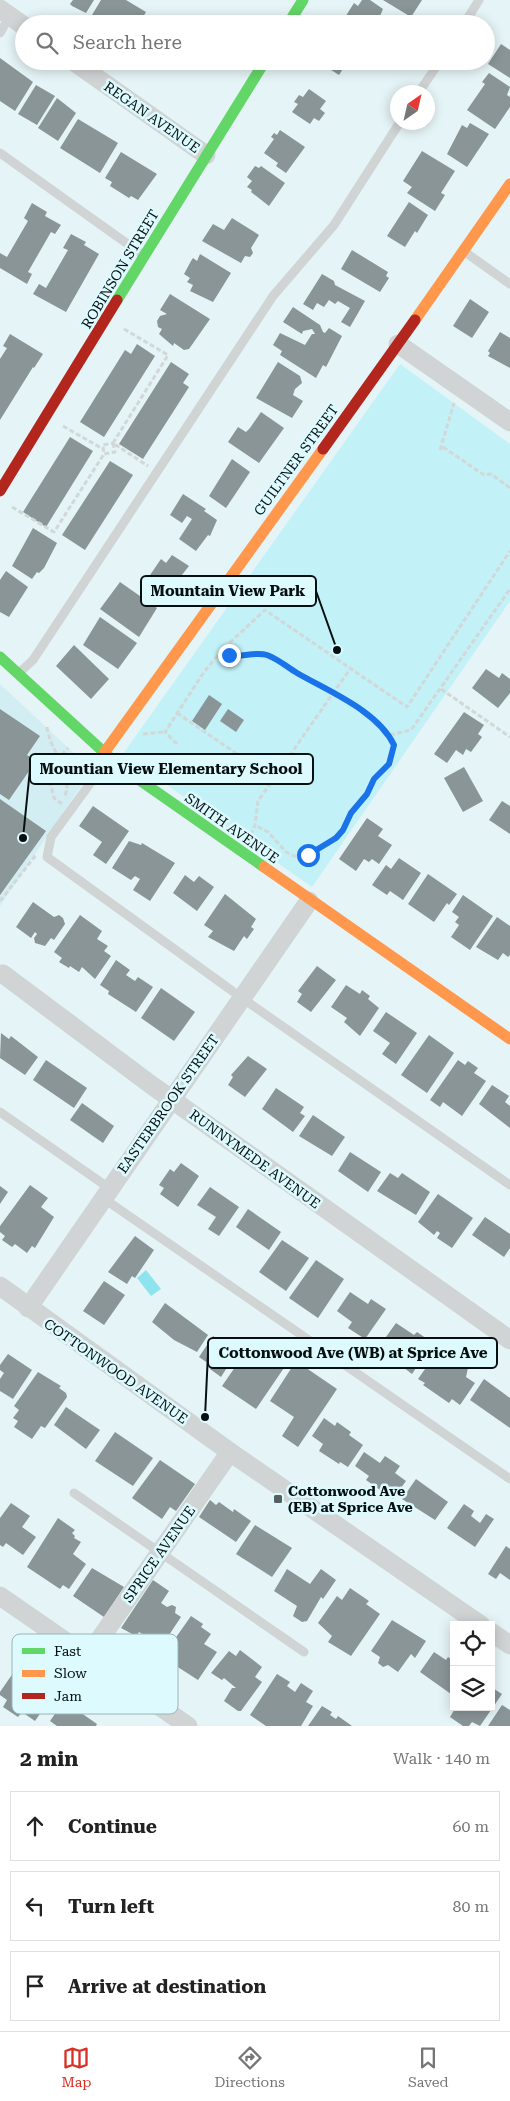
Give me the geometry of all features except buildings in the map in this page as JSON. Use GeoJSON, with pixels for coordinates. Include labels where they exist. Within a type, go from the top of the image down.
{"type":"FeatureCollection","features":[{"type":"Feature","properties":{"kind":"street"},"geometry":{"type":"LineString","coordinates":[[294,15],[303,0]]}},
{"type":"Feature","properties":{"kind":"street","name":"REGAN AVENUE"},"geometry":{"type":"LineString","coordinates":[[86,70],[206,155]]}},
{"type":"Feature","properties":{"kind":"street","name":"ROBINSON STREET"},"geometry":{"type":"LineString","coordinates":[[0,491],[259,70]]}},
{"type":"Feature","properties":{"kind":"street","name":"GUILTNER STREET"},"geometry":{"type":"LineString","coordinates":[[107,755],[510,184]]}},
{"type":"Feature","properties":{"kind":"street"},"geometry":{"type":"LineString","coordinates":[[398,344],[510,422]]}},
{"type":"Feature","properties":{"kind":"street","name":"SMITH AVENUE"},"geometry":{"type":"LineString","coordinates":[[0,657],[107,755],[242,854],[510,1039]]}},
{"type":"Feature","properties":{"kind":"street","name":"EASTERBROOK STREET"},"geometry":{"type":"LineString","coordinates":[[28,1308],[309,901]]}},
{"type":"Feature","properties":{"kind":"street","name":"RUNNYMEDE AVENUE"},"geometry":{"type":"LineString","coordinates":[[3,974],[171,1099],[510,1340]]}},
{"type":"Feature","properties":{"kind":"street","name":"COTTONWOOD AVENUE"},"geometry":{"type":"LineString","coordinates":[[0,1286],[230,1452],[475,1621]]}},
{"type":"Feature","properties":{"kind":"street","name":"SPRICE AVENUE"},"geometry":{"type":"LineString","coordinates":[[103,1634],[230,1452]]}},
{"type":"Feature","properties":{"kind":"street"},"geometry":{"type":"LineString","coordinates":[[0,1596],[56,1634]]}},
{"type":"Feature","properties":{"kind":"street"},"geometry":{"type":"LineString","coordinates":[[495,1635],[510,1645]]}},
{"type":"Feature","properties":{"kind":"street"},"geometry":{"type":"LineString","coordinates":[[171,1714],[188,1726]]}},
{"type":"Feature","properties":{"kind":"lane"},"geometry":{"type":"LineString","coordinates":[[470,15],[479,0]]}},
{"type":"Feature","properties":{"kind":"lane"},"geometry":{"type":"LineString","coordinates":[[0,33],[11,17]]}},
{"type":"Feature","properties":{"kind":"lane"},"geometry":{"type":"LineString","coordinates":[[425,85],[434,70]]}},
{"type":"Feature","properties":{"kind":"lane"},"geometry":{"type":"LineString","coordinates":[[18,674],[33,660],[273,296],[334,225],[395,130]]}},
{"type":"Feature","properties":{"kind":"lane"},"geometry":{"type":"LineString","coordinates":[[0,153],[145,257]]}},
{"type":"Feature","properties":{"kind":"lane"},"geometry":{"type":"LineString","coordinates":[[463,251],[510,284]]}},
{"type":"Feature","properties":{"kind":"lane"},"geometry":{"type":"LineString","coordinates":[[107,755],[51,837],[47,857],[242,998],[510,1185]]}},
{"type":"Feature","properties":{"kind":"lane"},"geometry":{"type":"LineString","coordinates":[[0,1112],[106,1193],[510,1479]]}},
{"type":"Feature","properties":{"kind":"lane"},"geometry":{"type":"LineString","coordinates":[[74,1493],[304,1652]]}},
{"type":"Feature","properties":{"kind":"path"},"geometry":{"type":"LineString","coordinates":[[104,454],[115,452],[113,443],[168,356],[124,328]]}},
{"type":"Feature","properties":{"kind":"path"},"geometry":{"type":"LineString","coordinates":[[459,387],[442,440],[441,449],[484,475],[491,474],[510,488]]}},
{"type":"Feature","properties":{"kind":"path"},"geometry":{"type":"LineString","coordinates":[[66,428],[103,449]]}},
{"type":"Feature","properties":{"kind":"path"},"geometry":{"type":"LineString","coordinates":[[15,509],[54,532],[104,454],[102,445],[113,443],[157,472]]}},
{"type":"Feature","properties":{"kind":"path"},"geometry":{"type":"LineString","coordinates":[[165,732],[223,649],[265,610],[407,707],[510,551]]}},
{"type":"Feature","properties":{"kind":"path"},"geometry":{"type":"LineString","coordinates":[[390,735],[412,730],[510,589]]}},
{"type":"Feature","properties":{"kind":"path"},"geometry":{"type":"LineString","coordinates":[[223,649],[229,655],[239,657],[266,654],[334,692],[382,726],[390,735],[394,745],[389,764],[374,779],[367,794],[351,813],[343,830],[314,852],[300,857],[294,856],[286,852],[268,832],[255,825]]}},
{"type":"Feature","properties":{"kind":"path"},"geometry":{"type":"LineString","coordinates":[[242,854],[255,825],[258,801],[350,669]]}},
{"type":"Feature","properties":{"kind":"path"},"geometry":{"type":"LineString","coordinates":[[441,688],[510,737]]}},
{"type":"Feature","properties":{"kind":"path"},"geometry":{"type":"LineString","coordinates":[[177,713],[274,778]]}},
{"type":"Feature","properties":{"kind":"path"},"geometry":{"type":"LineString","coordinates":[[47,724],[51,745],[68,778],[68,789],[61,803]]}},
{"type":"Feature","properties":{"kind":"path"},"geometry":{"type":"LineString","coordinates":[[137,734],[165,732],[177,744]]}},
{"type":"Feature","properties":{"kind":"path"},"geometry":{"type":"LineString","coordinates":[[70,746],[47,770],[54,798],[70,810]]}},
{"type":"Feature","properties":{"kind":"path"},"geometry":{"type":"LineString","coordinates":[[0,901],[51,837]]}},
{"type":"Feature","properties":{"kind":"shaded area"},"geometry":{"type":"Polygon","coordinates":[[[400,364],[510,444],[510,601],[312,887],[123,754],[400,364]]]}},
{"type":"Feature","properties":{"kind":"shaded area"},"geometry":{"type":"Polygon","coordinates":[[[0,684],[92,770],[0,906],[0,684]]]}},
{"type":"Feature","properties":{"kind":"water"},"geometry":{"type":"Polygon","coordinates":[[[146,1270],[161,1289],[151,1296],[137,1278],[146,1270]]]}},
{"type":"Feature","properties":{"kind":"traffic: fast"},"geometry":{"type":"LineString","coordinates":[[294,15],[303,0]]}},
{"type":"Feature","properties":{"kind":"traffic: fast"},"geometry":{"type":"LineString","coordinates":[[117,300],[259,70]]}},
{"type":"Feature","properties":{"kind":"traffic: fast"},"geometry":{"type":"LineString","coordinates":[[0,657],[118,765],[264,867]]}},
{"type":"Feature","properties":{"kind":"traffic: slow"},"geometry":{"type":"LineString","coordinates":[[415,320],[510,184]]}},
{"type":"Feature","properties":{"kind":"traffic: slow"},"geometry":{"type":"LineString","coordinates":[[104,753],[323,449]]}},
{"type":"Feature","properties":{"kind":"traffic: slow"},"geometry":{"type":"LineString","coordinates":[[264,867],[510,1039]]}},
{"type":"Feature","properties":{"kind":"traffic: jam"},"geometry":{"type":"LineString","coordinates":[[0,491],[117,300]]}},
{"type":"Feature","properties":{"kind":"traffic: jam"},"geometry":{"type":"LineString","coordinates":[[323,449],[415,320]]}},
{"type":"Feature","properties":{"kind":"place","name":"Mountain View Park"},"geometry":{"type":"Point","coordinates":[337,650]}},
{"type":"Feature","properties":{"kind":"place","name":"Mountian View Elementary School"},"geometry":{"type":"Point","coordinates":[23,838]}},
{"type":"Feature","properties":{"kind":"place","name":"Cottonwood Ave (WB) at Sprice Ave"},"geometry":{"type":"Point","coordinates":[205,1417]}},
{"type":"Feature","properties":{"kind":"place","name":"Cottonwood Ave (EB) at Sprice Ave"},"geometry":{"type":"Point","coordinates":[278,1499]}},
{"type":"Feature","properties":{"kind":"route"},"geometry":{"type":"LineString","coordinates":[[229,655],[239,657],[266,654],[274,658],[334,692],[382,726],[390,735],[394,745],[393,756],[389,764],[374,779],[367,794],[351,813],[343,830],[336,838],[308,855]]}}]}
